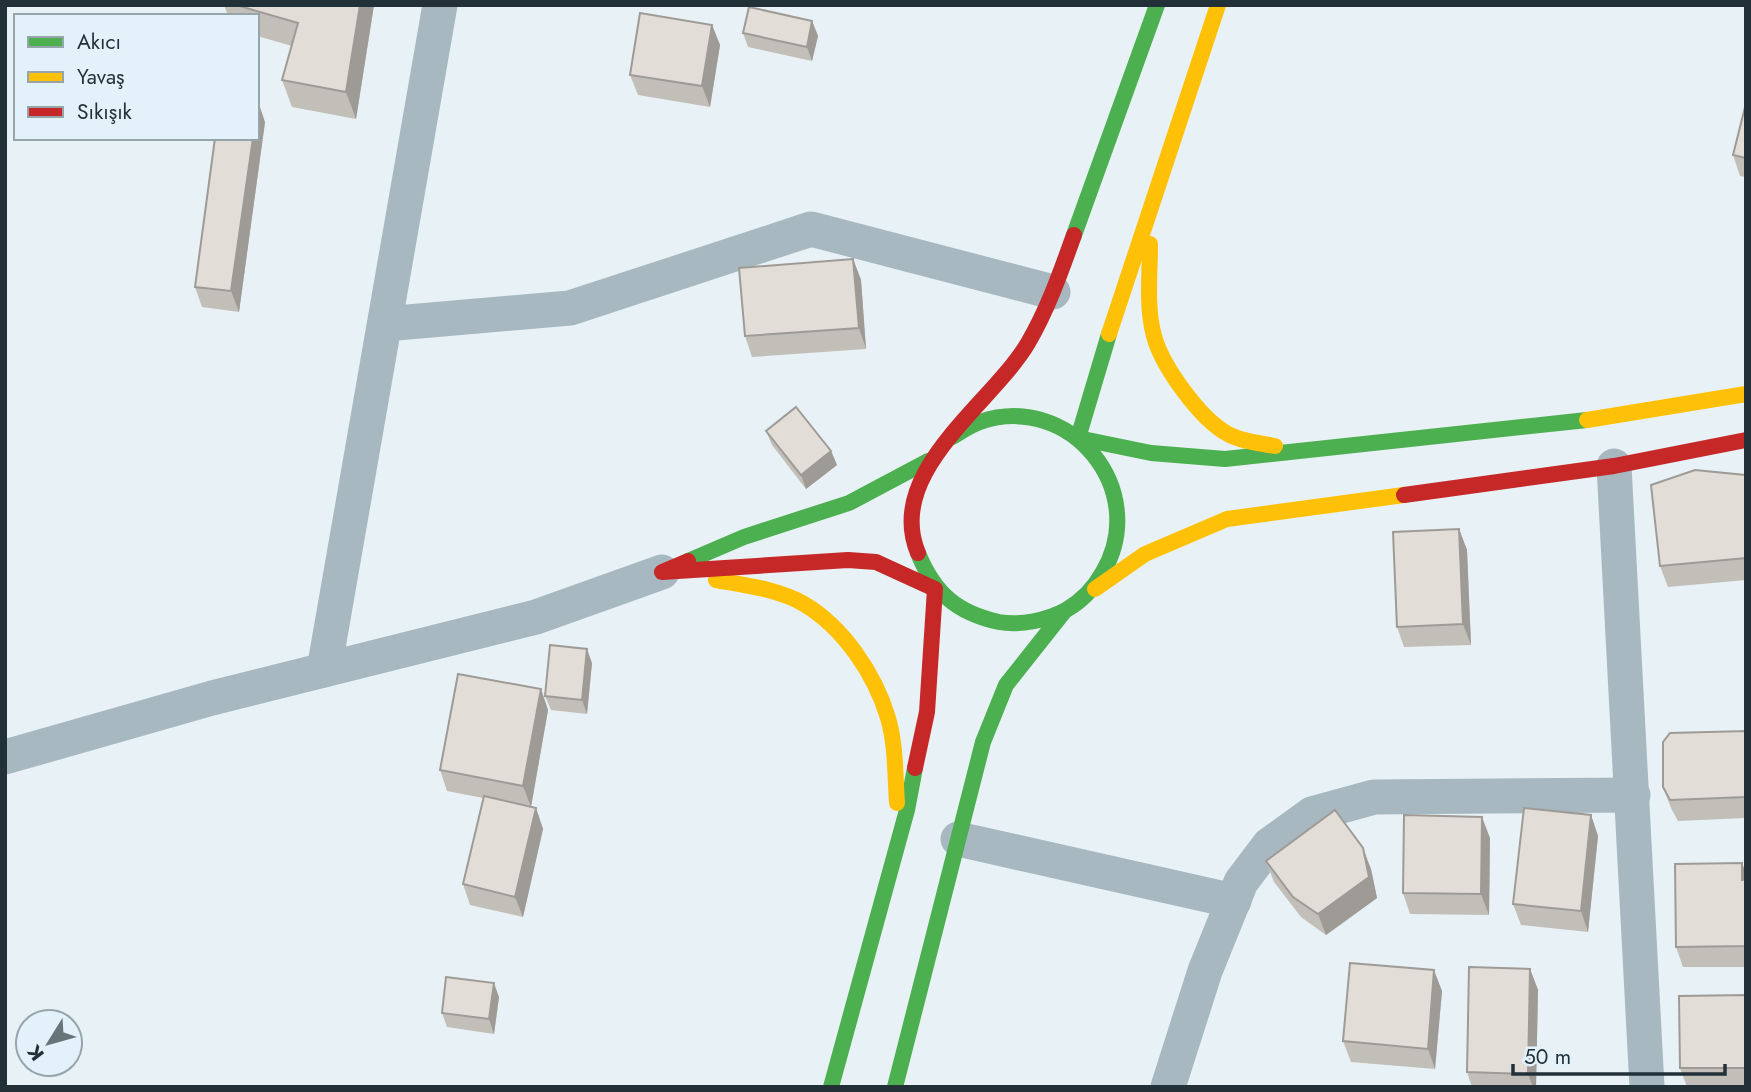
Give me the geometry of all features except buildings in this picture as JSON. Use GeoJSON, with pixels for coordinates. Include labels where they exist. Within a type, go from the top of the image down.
{"type":"FeatureCollection","features":[{"type":"Feature","properties":{"kind":"main road"},"geometry":{"type":"LineString","coordinates":[[662,572],[744,537],[849,503],[928,461],[951,437],[1031,339],[1053,292],[1157,5]]}},
{"type":"Feature","properties":{"kind":"main road"},"geometry":{"type":"LineString","coordinates":[[1078,438],[1102,355],[1218,5]]}},
{"type":"Feature","properties":{"kind":"main road"},"geometry":{"type":"LineString","coordinates":[[1149,214],[1151,308],[1155,339],[1179,381],[1202,413],[1226,434],[1302,451]]}},
{"type":"Feature","properties":{"kind":"main road"},"geometry":{"type":"LineString","coordinates":[[951,437],[982,421],[1015,416],[1048,422],[1078,438],[1151,453],[1225,459],[1579,421],[1746,394]]}},
{"type":"Feature","properties":{"kind":"main road"},"geometry":{"type":"LineString","coordinates":[[1078,438],[1101,463],[1106,473],[1115,494],[1118,529],[1110,563],[1090,592]]}},
{"type":"Feature","properties":{"kind":"main road"},"geometry":{"type":"LineString","coordinates":[[895,1087],[983,742],[1006,685],[1063,613],[1090,592],[1145,554],[1227,519],[1614,467],[1746,440]]}},
{"type":"Feature","properties":{"kind":"main road"},"geometry":{"type":"LineString","coordinates":[[831,1087],[901,834],[927,712],[935,589],[917,559],[910,525],[914,491],[928,461]]}},
{"type":"Feature","properties":{"kind":"main road"},"geometry":{"type":"LineString","coordinates":[[662,572],[848,560],[876,562],[935,589],[962,611],[995,623],[1030,624],[1063,613]]}},
{"type":"Feature","properties":{"kind":"main road"},"geometry":{"type":"LineString","coordinates":[[662,572],[743,584],[802,603],[837,630],[864,665],[888,719],[901,834]]}},
{"type":"Feature","properties":{"kind":"street"},"geometry":{"type":"LineString","coordinates":[[324,670],[440,5]]}},
{"type":"Feature","properties":{"kind":"street"},"geometry":{"type":"LineString","coordinates":[[385,324],[570,308],[811,229],[1053,292]]}},
{"type":"Feature","properties":{"kind":"street"},"geometry":{"type":"LineString","coordinates":[[1614,467],[1647,1087]]}},
{"type":"Feature","properties":{"kind":"street"},"geometry":{"type":"LineString","coordinates":[[5,757],[212,698],[536,617],[662,572]]}},
{"type":"Feature","properties":{"kind":"street"},"geometry":{"type":"LineString","coordinates":[[1168,1087],[1205,971],[1241,882],[1269,845],[1312,814],[1374,797],[1633,795]]}},
{"type":"Feature","properties":{"kind":"street"},"geometry":{"type":"LineString","coordinates":[[958,839],[1234,901]]}},
{"type":"Feature","properties":{"kind":"traffic: fast"},"geometry":{"type":"LineString","coordinates":[[1074,235],[1157,5]]}},
{"type":"Feature","properties":{"kind":"traffic: fast"},"geometry":{"type":"LineString","coordinates":[[1109,334],[1078,438],[1151,453],[1225,459],[1587,420]]}},
{"type":"Feature","properties":{"kind":"traffic: fast"},"geometry":{"type":"LineString","coordinates":[[918,553],[931,579],[959,607],[984,618],[1016,623],[1051,617],[1077,603],[1103,572],[1115,541],[1117,510],[1109,480],[1093,455],[1071,434],[1044,421],[1013,416],[980,422],[952,437]]}},
{"type":"Feature","properties":{"kind":"traffic: fast"},"geometry":{"type":"LineString","coordinates":[[688,561],[744,537],[849,503],[928,461]]}},
{"type":"Feature","properties":{"kind":"traffic: fast"},"geometry":{"type":"LineString","coordinates":[[895,1087],[983,742],[1006,685],[1063,613]]}},
{"type":"Feature","properties":{"kind":"traffic: fast"},"geometry":{"type":"LineString","coordinates":[[831,1087],[907,810],[915,768]]}},
{"type":"Feature","properties":{"kind":"traffic: slow"},"geometry":{"type":"LineString","coordinates":[[1109,334],[1218,5]]}},
{"type":"Feature","properties":{"kind":"traffic: slow"},"geometry":{"type":"LineString","coordinates":[[1150,244],[1149,302],[1154,336],[1165,362],[1194,404],[1217,427],[1239,439],[1275,446]]}},
{"type":"Feature","properties":{"kind":"traffic: slow"},"geometry":{"type":"LineString","coordinates":[[1587,420],[1746,394]]}},
{"type":"Feature","properties":{"kind":"traffic: slow"},"geometry":{"type":"LineString","coordinates":[[1095,589],[1145,554],[1227,519],[1404,495]]}},
{"type":"Feature","properties":{"kind":"traffic: slow"},"geometry":{"type":"LineString","coordinates":[[716,580],[761,588],[804,604],[832,625],[856,653],[875,685],[891,728],[897,803]]}},
{"type":"Feature","properties":{"kind":"traffic: jam"},"geometry":{"type":"LineString","coordinates":[[918,553],[911,523],[916,495],[928,467],[947,440],[1012,366],[1028,343],[1048,303],[1074,235]]}},
{"type":"Feature","properties":{"kind":"traffic: jam"},"geometry":{"type":"LineString","coordinates":[[1404,495],[1614,466],[1746,440]]}},
{"type":"Feature","properties":{"kind":"traffic: jam"},"geometry":{"type":"LineString","coordinates":[[688,561],[662,572],[848,560],[876,562],[935,589],[927,712],[915,768]]}}]}
